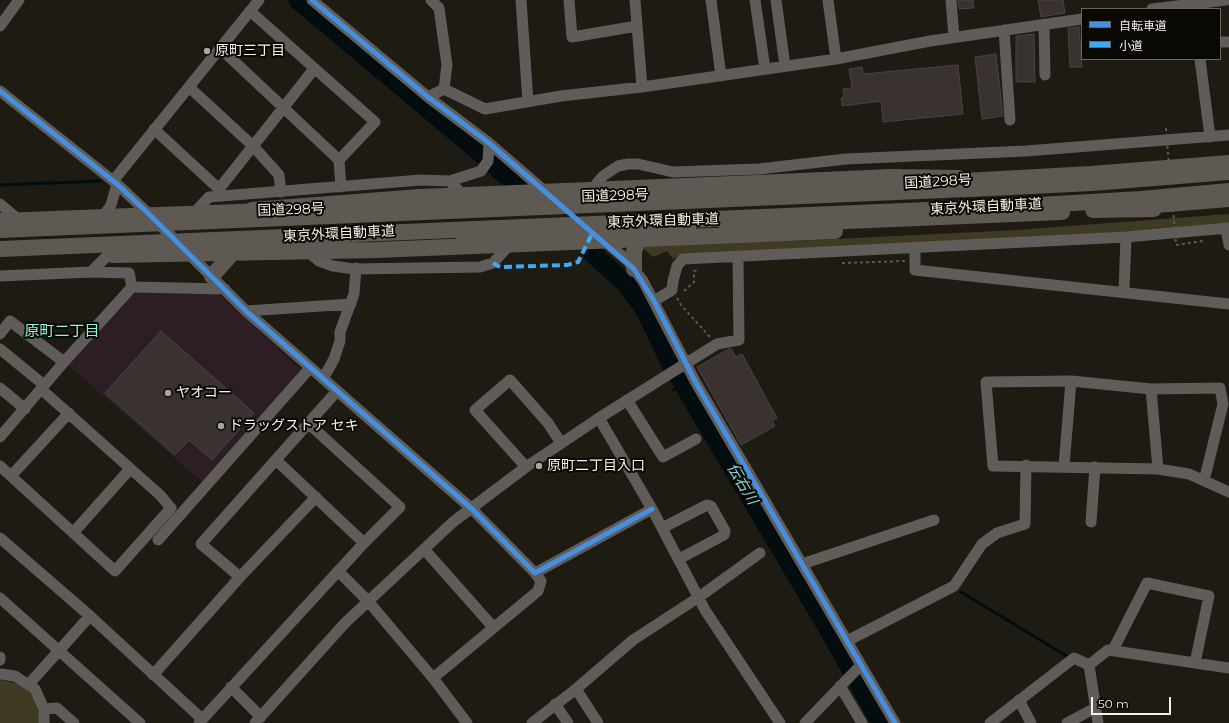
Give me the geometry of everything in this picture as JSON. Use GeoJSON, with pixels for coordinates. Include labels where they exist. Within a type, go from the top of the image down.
{"type":"FeatureCollection","features":[{"type":"Feature","properties":{"kind":"highway"},"geometry":{"type":"LineString","coordinates":[[1091,174],[1229,157]]}},
{"type":"Feature","properties":{"kind":"highway","name":"国道298号"},"geometry":{"type":"LineString","coordinates":[[0,221],[103,217],[147,220],[193,214],[1012,179],[1229,162]]}},
{"type":"Feature","properties":{"kind":"highway","name":"東京外環自動車道"},"geometry":{"type":"LineString","coordinates":[[0,230],[147,220],[991,188],[1092,183],[1229,172]]}},
{"type":"Feature","properties":{"kind":"highway"},"geometry":{"type":"LineString","coordinates":[[147,220],[273,207],[420,197],[891,177],[1012,179]]}},
{"type":"Feature","properties":{"kind":"highway","name":"東京外環自動車道"},"geometry":{"type":"LineString","coordinates":[[0,249],[1023,206],[1141,199],[1229,191]]}},
{"type":"Feature","properties":{"kind":"highway"},"geometry":{"type":"LineString","coordinates":[[0,255],[111,252],[1011,215],[1229,199]]}},
{"type":"Feature","properties":{"kind":"highway"},"geometry":{"type":"LineString","coordinates":[[1093,210],[1186,209],[1229,206]]}},
{"type":"Feature","properties":{"kind":"highway"},"geometry":{"type":"LineString","coordinates":[[0,255],[138,255],[377,250],[834,231],[1011,215]]}},
{"type":"Feature","properties":{"kind":"highway"},"geometry":{"type":"LineString","coordinates":[[634,269],[634,252],[642,230]]}},
{"type":"Feature","properties":{"kind":"highway"},"geometry":{"type":"LineString","coordinates":[[212,276],[229,257],[234,246]]}},
{"type":"Feature","properties":{"kind":"street"},"geometry":{"type":"LineString","coordinates":[[0,26],[19,0]]}},
{"type":"Feature","properties":{"kind":"street"},"geometry":{"type":"LineString","coordinates":[[103,217],[111,205],[115,182],[154,129],[259,0]]}},
{"type":"Feature","properties":{"kind":"street"},"geometry":{"type":"LineString","coordinates":[[312,0],[428,96],[490,143],[634,269],[654,301],[683,366],[802,564],[847,641],[860,667],[895,723]]}},
{"type":"Feature","properties":{"kind":"street"},"geometry":{"type":"LineString","coordinates":[[431,0],[439,8],[446,65],[444,89]]}},
{"type":"Feature","properties":{"kind":"street"},"geometry":{"type":"LineString","coordinates":[[521,0],[528,102]]}},
{"type":"Feature","properties":{"kind":"street"},"geometry":{"type":"LineString","coordinates":[[569,0],[572,37],[637,26]]}},
{"type":"Feature","properties":{"kind":"street"},"geometry":{"type":"LineString","coordinates":[[635,0],[642,87]]}},
{"type":"Feature","properties":{"kind":"street"},"geometry":{"type":"LineString","coordinates":[[711,0],[721,76]]}},
{"type":"Feature","properties":{"kind":"street"},"geometry":{"type":"LineString","coordinates":[[755,0],[765,69]]}},
{"type":"Feature","properties":{"kind":"street"},"geometry":{"type":"LineString","coordinates":[[776,0],[785,66]]}},
{"type":"Feature","properties":{"kind":"street"},"geometry":{"type":"LineString","coordinates":[[828,0],[836,59]]}},
{"type":"Feature","properties":{"kind":"street"},"geometry":{"type":"LineString","coordinates":[[951,0],[954,37]]}},
{"type":"Feature","properties":{"kind":"street"},"geometry":{"type":"LineString","coordinates":[[1160,8],[1226,0]]}},
{"type":"Feature","properties":{"kind":"street"},"geometry":{"type":"LineString","coordinates":[[250,11],[375,122],[339,160]]}},
{"type":"Feature","properties":{"kind":"street"},"geometry":{"type":"LineString","coordinates":[[428,96],[444,89],[485,109],[836,59],[954,37],[1081,19]]}},
{"type":"Feature","properties":{"kind":"street"},"geometry":{"type":"LineString","coordinates":[[1044,25],[1045,75]]}},
{"type":"Feature","properties":{"kind":"street"},"geometry":{"type":"LineString","coordinates":[[1004,30],[1010,120]]}},
{"type":"Feature","properties":{"kind":"street"},"geometry":{"type":"LineString","coordinates":[[220,48],[339,160],[341,187]]}},
{"type":"Feature","properties":{"kind":"street"},"geometry":{"type":"LineString","coordinates":[[1200,60],[1210,137]]}},
{"type":"Feature","properties":{"kind":"street"},"geometry":{"type":"LineString","coordinates":[[219,192],[314,68]]}},
{"type":"Feature","properties":{"kind":"street"},"geometry":{"type":"LineString","coordinates":[[189,87],[253,146],[279,175],[281,192]]}},
{"type":"Feature","properties":{"kind":"street"},"geometry":{"type":"LineString","coordinates":[[0,91],[115,182],[147,220],[184,248],[246,311],[472,509],[541,581],[538,591],[433,678]]}},
{"type":"Feature","properties":{"kind":"street"},"geometry":{"type":"LineString","coordinates":[[154,129],[219,192]]}},
{"type":"Feature","properties":{"kind":"street"},"geometry":{"type":"LineString","coordinates":[[593,197],[597,183],[603,176],[618,166],[628,164],[638,164],[673,172],[759,169],[846,159],[1026,151],[1229,135]]}},
{"type":"Feature","properties":{"kind":"street"},"geometry":{"type":"LineString","coordinates":[[193,214],[209,197],[219,192],[281,192],[421,180],[450,181],[481,171],[488,161],[490,143]]}},
{"type":"Feature","properties":{"kind":"street"},"geometry":{"type":"LineString","coordinates":[[450,181],[469,202]]}},
{"type":"Feature","properties":{"kind":"street"},"geometry":{"type":"LineString","coordinates":[[0,204],[19,220]]}},
{"type":"Feature","properties":{"kind":"street"},"geometry":{"type":"LineString","coordinates":[[654,301],[672,290],[677,266],[683,259],[1126,237],[1228,228],[1229,245]]}},
{"type":"Feature","properties":{"kind":"street"},"geometry":{"type":"LineString","coordinates":[[299,244],[319,261],[333,266],[356,268],[480,267],[493,263],[518,235]]}},
{"type":"Feature","properties":{"kind":"street"},"geometry":{"type":"LineString","coordinates":[[1124,292],[1126,237]]}},
{"type":"Feature","properties":{"kind":"street"},"geometry":{"type":"LineString","coordinates":[[914,247],[915,270],[1229,304]]}},
{"type":"Feature","properties":{"kind":"street"},"geometry":{"type":"LineString","coordinates":[[91,272],[111,252]]}},
{"type":"Feature","properties":{"kind":"street"},"geometry":{"type":"LineString","coordinates":[[231,687],[258,720],[345,623],[453,522],[560,443],[627,400],[717,344],[739,340],[738,257]]}},
{"type":"Feature","properties":{"kind":"street"},"geometry":{"type":"LineString","coordinates":[[323,379],[334,359],[340,340],[340,332],[354,294],[356,268]]}},
{"type":"Feature","properties":{"kind":"street"},"geometry":{"type":"LineString","coordinates":[[0,276],[91,272],[129,273],[132,287]]}},
{"type":"Feature","properties":{"kind":"street"},"geometry":{"type":"LineString","coordinates":[[1,436],[64,362],[132,287],[225,288]]}},
{"type":"Feature","properties":{"kind":"street"},"geometry":{"type":"LineString","coordinates":[[246,311],[351,304]]}},
{"type":"Feature","properties":{"kind":"street"},"geometry":{"type":"LineString","coordinates":[[0,334],[10,321],[64,362]]}},
{"type":"Feature","properties":{"kind":"street"},"geometry":{"type":"LineString","coordinates":[[0,349],[160,495],[171,508],[115,571],[0,466]]}},
{"type":"Feature","properties":{"kind":"street"},"geometry":{"type":"LineString","coordinates":[[158,540],[310,368]]}},
{"type":"Feature","properties":{"kind":"street"},"geometry":{"type":"LineString","coordinates":[[526,467],[475,410],[510,380],[548,423],[560,443]]}},
{"type":"Feature","properties":{"kind":"street"},"geometry":{"type":"LineString","coordinates":[[1064,466],[1071,381]]}},
{"type":"Feature","properties":{"kind":"street"},"geometry":{"type":"LineString","coordinates":[[1204,481],[1223,404],[1220,388],[1151,388],[1071,381],[986,382],[993,466],[1064,466],[1158,469],[1189,474],[1204,481],[1229,492]]}},
{"type":"Feature","properties":{"kind":"street"},"geometry":{"type":"LineString","coordinates":[[0,388],[25,409]]}},
{"type":"Feature","properties":{"kind":"street"},"geometry":{"type":"LineString","coordinates":[[1151,388],[1158,469]]}},
{"type":"Feature","properties":{"kind":"street"},"geometry":{"type":"LineString","coordinates":[[240,577],[201,544],[337,391]]}},
{"type":"Feature","properties":{"kind":"street"},"geometry":{"type":"LineString","coordinates":[[627,400],[664,457],[696,439]]}},
{"type":"Feature","properties":{"kind":"street"},"geometry":{"type":"LineString","coordinates":[[11,476],[69,413]]}},
{"type":"Feature","properties":{"kind":"street"},"geometry":{"type":"LineString","coordinates":[[599,418],[652,509],[705,610],[780,723]]}},
{"type":"Feature","properties":{"kind":"street"},"geometry":{"type":"LineString","coordinates":[[0,538],[90,616],[200,721],[364,543],[400,507],[308,424]]}},
{"type":"Feature","properties":{"kind":"street"},"geometry":{"type":"LineString","coordinates":[[276,460],[364,543]]}},
{"type":"Feature","properties":{"kind":"street"},"geometry":{"type":"LineString","coordinates":[[847,641],[954,586],[982,544],[997,533],[1024,524],[1026,466]]}},
{"type":"Feature","properties":{"kind":"street"},"geometry":{"type":"LineString","coordinates":[[1091,522],[1095,467]]}},
{"type":"Feature","properties":{"kind":"street"},"geometry":{"type":"LineString","coordinates":[[73,533],[130,469]]}},
{"type":"Feature","properties":{"kind":"street"},"geometry":{"type":"LineString","coordinates":[[153,675],[240,577],[316,498]]}},
{"type":"Feature","properties":{"kind":"street"},"geometry":{"type":"LineString","coordinates":[[662,528],[707,505],[712,506],[725,531],[724,535],[679,559]]}},
{"type":"Feature","properties":{"kind":"street"},"geometry":{"type":"LineString","coordinates":[[535,574],[652,509]]}},
{"type":"Feature","properties":{"kind":"street"},"geometry":{"type":"LineString","coordinates":[[802,564],[934,520]]}},
{"type":"Feature","properties":{"kind":"street"},"geometry":{"type":"LineString","coordinates":[[424,549],[493,627]]}},
{"type":"Feature","properties":{"kind":"street"},"geometry":{"type":"LineString","coordinates":[[532,723],[576,689],[633,640],[699,597],[760,553]]}},
{"type":"Feature","properties":{"kind":"street"},"geometry":{"type":"LineString","coordinates":[[338,571],[368,600],[433,678],[467,723]]}},
{"type":"Feature","properties":{"kind":"street"},"geometry":{"type":"LineString","coordinates":[[1113,650],[1146,583],[1209,596],[1195,663]]}},
{"type":"Feature","properties":{"kind":"street"},"geometry":{"type":"LineString","coordinates":[[0,598],[140,723]]}},
{"type":"Feature","properties":{"kind":"street"},"geometry":{"type":"LineString","coordinates":[[29,684],[90,616]]}},
{"type":"Feature","properties":{"kind":"street"},"geometry":{"type":"LineString","coordinates":[[1089,665],[1108,650],[1113,650],[1229,668]]}},
{"type":"Feature","properties":{"kind":"street"},"geometry":{"type":"LineString","coordinates":[[990,723],[1074,658],[1089,665]]}},
{"type":"Feature","properties":{"kind":"street"},"geometry":{"type":"LineString","coordinates":[[1089,665],[1098,723]]}},
{"type":"Feature","properties":{"kind":"street"},"geometry":{"type":"LineString","coordinates":[[805,723],[860,667]]}},
{"type":"Feature","properties":{"kind":"street"},"geometry":{"type":"LineString","coordinates":[[0,674],[15,676],[29,684],[39,695],[44,709],[44,723]]}},
{"type":"Feature","properties":{"kind":"street"},"geometry":{"type":"LineString","coordinates":[[842,684],[862,723]]}},
{"type":"Feature","properties":{"kind":"street"},"geometry":{"type":"LineString","coordinates":[[576,689],[598,723]]}},
{"type":"Feature","properties":{"kind":"street"},"geometry":{"type":"LineString","coordinates":[[1019,700],[1031,723]]}},
{"type":"Feature","properties":{"kind":"street"},"geometry":{"type":"LineString","coordinates":[[555,704],[568,723]]}},
{"type":"Feature","properties":{"kind":"street"},"geometry":{"type":"LineString","coordinates":[[44,709],[57,708],[74,723]]}},
{"type":"Feature","properties":{"kind":"street"},"geometry":{"type":"LineString","coordinates":[[1067,723],[1095,708]]}},
{"type":"Feature","properties":{"kind":"path"},"geometry":{"type":"LineString","coordinates":[[1176,245],[1204,242]]}},
{"type":"Feature","properties":{"kind":"path"},"geometry":{"type":"LineString","coordinates":[[840,263],[910,260]]}},
{"type":"Feature","properties":{"kind":"path"},"geometry":{"type":"LineString","coordinates":[[684,291],[694,282],[694,271],[700,269]]}},
{"type":"Feature","properties":{"kind":"path"},"geometry":{"type":"LineString","coordinates":[[672,290],[681,305],[717,344]]}},
{"type":"Feature","properties":{"kind":"shaded area"},"geometry":{"type":"Polygon","coordinates":[[[1229,214],[1229,224],[1181,229],[684,254],[673,259],[667,251],[653,257],[644,249],[644,245],[815,240],[1017,230],[1229,214]]]}},
{"type":"Feature","properties":{"kind":"shaded area"},"geometry":{"type":"Polygon","coordinates":[[[135,293],[219,294],[301,370],[202,482],[69,366],[131,295],[135,293]]]}},
{"type":"Feature","properties":{"kind":"shaded area"},"geometry":{"type":"Polygon","coordinates":[[[0,680],[17,683],[30,692],[38,705],[39,723],[0,723],[0,680]]]}},
{"type":"Feature","properties":{"kind":"building"},"geometry":{"type":"Polygon","coordinates":[[[958,0],[973,0],[974,8],[959,9],[958,0]]]}},
{"type":"Feature","properties":{"kind":"building"},"geometry":{"type":"Polygon","coordinates":[[[1038,0],[1063,0],[1065,13],[1041,17],[1038,0]]]}},
{"type":"Feature","properties":{"kind":"building"},"geometry":{"type":"Polygon","coordinates":[[[1079,27],[1082,67],[1070,67],[1068,28],[1079,27]]]}},
{"type":"Feature","properties":{"kind":"building"},"geometry":{"type":"Polygon","coordinates":[[[1034,34],[1035,82],[1016,82],[1016,36],[1034,34]]]}},
{"type":"Feature","properties":{"kind":"building"},"geometry":{"type":"Polygon","coordinates":[[[996,54],[1003,116],[982,119],[975,57],[996,54]]]}},
{"type":"Feature","properties":{"kind":"building"},"geometry":{"type":"Polygon","coordinates":[[[958,65],[963,114],[883,122],[881,101],[842,106],[841,98],[844,97],[843,89],[852,88],[849,69],[862,67],[863,74],[958,65]]]}},
{"type":"Feature","properties":{"kind":"building","name":"ヤオコー"},"geometry":{"type":"Polygon","coordinates":[[[161,331],[254,413],[212,460],[189,440],[175,455],[105,393],[161,331]]]}},
{"type":"Feature","properties":{"kind":"building"},"geometry":{"type":"Polygon","coordinates":[[[731,349],[736,357],[742,354],[777,418],[772,421],[775,426],[741,445],[697,367],[731,349]]]}},
{"type":"Feature","properties":{"kind":"waterway","name":"伝右川"},"geometry":{"type":"LineString","coordinates":[[298,0],[483,155]]}},
{"type":"Feature","properties":{"kind":"waterway","name":"伝右川"},"geometry":{"type":"LineString","coordinates":[[493,164],[526,194]]}},
{"type":"Feature","properties":{"kind":"waterway"},"geometry":{"type":"LineString","coordinates":[[0,185],[100,181]]}},
{"type":"Feature","properties":{"kind":"waterway","name":"伝右川"},"geometry":{"type":"LineString","coordinates":[[593,254],[626,284],[644,308],[671,364],[827,627],[881,723]]}},
{"type":"Feature","properties":{"kind":"waterway"},"geometry":{"type":"LineString","coordinates":[[673,390],[683,385]]}},
{"type":"Feature","properties":{"kind":"waterway"},"geometry":{"type":"LineString","coordinates":[[961,592],[1070,658]]}},
{"type":"Feature","properties":{"kind":"marked path"},"geometry":{"type":"LineString","coordinates":[[493,263],[500,267],[567,265],[578,262],[593,232]]}},
{"type":"Feature","properties":{"kind":"cycle path"},"geometry":{"type":"LineString","coordinates":[[312,0],[428,97],[489,143],[634,269],[654,301],[696,383],[895,723]]}},
{"type":"Feature","properties":{"kind":"cycle path"},"geometry":{"type":"LineString","coordinates":[[0,91],[117,184],[246,311],[472,509],[535,573],[652,509]]}},
{"type":"Feature","properties":{"kind":"place","name":"原町三丁目"},"geometry":{"type":"Point","coordinates":[207,51]}},
{"type":"Feature","properties":{"kind":"place","name":"ヤオコー"},"geometry":{"type":"Point","coordinates":[168,393]}},
{"type":"Feature","properties":{"kind":"place","name":"ドラッグストア セキ"},"geometry":{"type":"Point","coordinates":[221,426]}},
{"type":"Feature","properties":{"kind":"place","name":"原町二丁目入口"},"geometry":{"type":"Point","coordinates":[539,466]}},
{"type":"Feature","properties":{"kind":"district","name":"原町二丁目"},"geometry":{"type":"Point","coordinates":[62,332]}}]}
